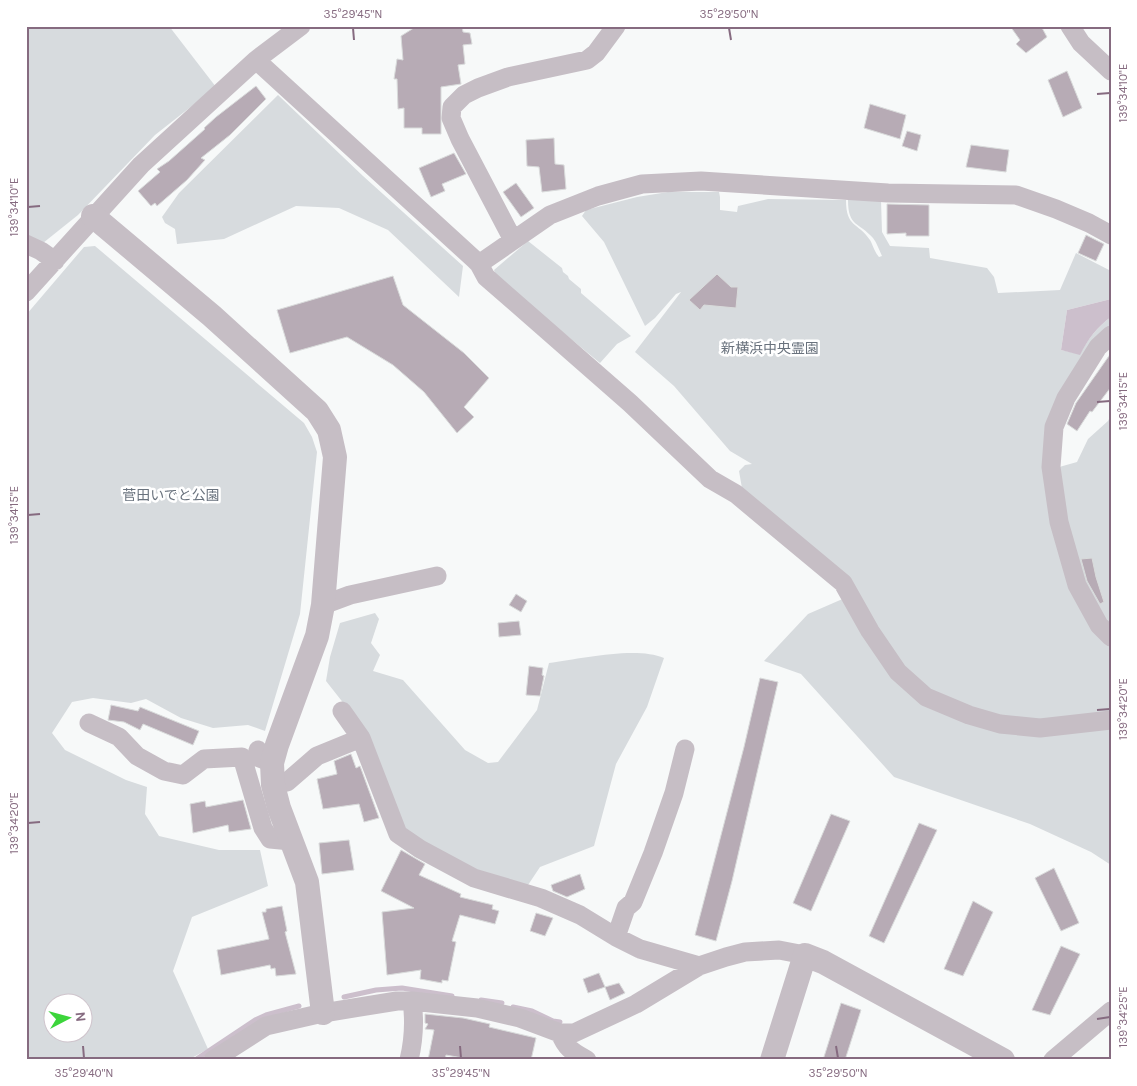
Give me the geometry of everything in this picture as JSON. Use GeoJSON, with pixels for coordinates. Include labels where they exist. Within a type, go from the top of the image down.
{"type":"FeatureCollection","features":[{"type":"Feature","properties":{"kind":"street"},"geometry":{"type":"LineString","coordinates":[[26,292],[141,165],[256,60],[301,26]]}},
{"type":"Feature","properties":{"kind":"street"},"geometry":{"type":"LineString","coordinates":[[513,240],[460,139],[451,118],[452,107],[464,95],[508,77],[587,60],[596,53],[616,26]]}},
{"type":"Feature","properties":{"kind":"street"},"geometry":{"type":"LineString","coordinates":[[1070,26],[1081,43],[1111,72]]}},
{"type":"Feature","properties":{"kind":"street"},"geometry":{"type":"LineString","coordinates":[[256,60],[479,264],[486,277],[630,403],[710,479],[736,494],[843,583],[870,631],[898,672],[926,697],[969,715],[1000,724],[1040,728],[1111,720]]}},
{"type":"Feature","properties":{"kind":"street"},"geometry":{"type":"LineString","coordinates":[[479,264],[550,215],[598,196],[642,184],[701,180],[888,194],[1016,195],[1056,209],[1111,235]]}},
{"type":"Feature","properties":{"kind":"street"},"geometry":{"type":"LineString","coordinates":[[93,216],[212,316],[317,411],[329,430],[336,457],[323,605],[317,636],[268,766],[292,841],[308,882],[323,1013]]}},
{"type":"Feature","properties":{"kind":"street"},"geometry":{"type":"LineString","coordinates":[[26,244],[41,251],[55,262]]}},
{"type":"Feature","properties":{"kind":"street"},"geometry":{"type":"LineString","coordinates":[[1111,335],[1098,347],[1066,398],[1054,427],[1051,467],[1059,522],[1077,584],[1099,625],[1111,637]]}},
{"type":"Feature","properties":{"kind":"street"},"geometry":{"type":"LineString","coordinates":[[323,605],[350,595],[437,576]]}},
{"type":"Feature","properties":{"kind":"street"},"geometry":{"type":"LineString","coordinates":[[342,711],[361,738],[398,834],[420,849],[474,878],[541,898],[580,915],[640,949],[699,966]]}},
{"type":"Feature","properties":{"kind":"street"},"geometry":{"type":"LineString","coordinates":[[89,723],[119,737],[137,756],[164,771],[183,775],[204,759],[242,757],[263,828],[270,839],[292,841]]}},
{"type":"Feature","properties":{"kind":"street"},"geometry":{"type":"LineString","coordinates":[[268,766],[287,782],[317,756],[361,738]]}},
{"type":"Feature","properties":{"kind":"street"},"geometry":{"type":"LineString","coordinates":[[616,937],[626,908],[633,902],[653,853],[674,794],[685,749]]}},
{"type":"Feature","properties":{"kind":"street"},"geometry":{"type":"LineString","coordinates":[[213,1060],[266,1026],[323,1013],[397,1001],[478,1008],[505,1013],[560,1034],[574,1033],[636,1004],[699,966],[745,952],[779,950],[805,955],[823,962],[1003,1060]]}},
{"type":"Feature","properties":{"kind":"street"},"geometry":{"type":"LineString","coordinates":[[772,1060],[805,955]]}},
{"type":"Feature","properties":{"kind":"street"},"geometry":{"type":"LineString","coordinates":[[408,1060],[413,1043],[415,1024],[412,1001]]}},
{"type":"Feature","properties":{"kind":"street"},"geometry":{"type":"LineString","coordinates":[[1053,1060],[1111,1011]]}},
{"type":"Feature","properties":{"kind":"street"},"geometry":{"type":"LineString","coordinates":[[234,1060],[246,1046],[253,1033]]}},
{"type":"Feature","properties":{"kind":"street"},"geometry":{"type":"LineString","coordinates":[[560,1034],[564,1045],[587,1060]]}},
{"type":"Feature","properties":{"kind":"green space"},"geometry":{"type":"Polygon","coordinates":[[[26,26],[169,26],[216,87],[155,135],[78,215],[38,247],[26,241],[26,26]]]}},
{"type":"Feature","properties":{"kind":"green space"},"geometry":{"type":"Polygon","coordinates":[[[278,95],[363,176],[463,266],[459,297],[388,230],[339,208],[296,206],[224,239],[177,244],[175,229],[165,223],[162,217],[179,193],[278,95]]]}},
{"type":"Feature","properties":{"kind":"green space","name":"新横浜中央霊園"},"geometry":{"type":"Polygon","coordinates":[[[668,192],[719,192],[720,210],[737,212],[738,206],[768,199],[846,200],[850,220],[866,234],[879,257],[882,256],[874,240],[852,220],[848,209],[848,200],[881,200],[882,232],[890,246],[929,248],[930,258],[987,268],[994,277],[998,293],[1060,290],[1076,253],[1111,271],[1111,299],[1067,310],[1061,350],[1080,354],[1093,334],[1111,317],[1111,326],[1096,340],[1045,471],[1077,462],[1088,439],[1108,421],[1111,415],[1111,865],[1091,852],[1030,824],[894,777],[801,674],[764,661],[808,614],[854,594],[743,494],[739,471],[745,465],[752,464],[730,451],[674,386],[635,352],[681,292],[676,294],[655,318],[645,326],[604,242],[582,216],[586,210],[637,197],[668,192]]]}},
{"type":"Feature","properties":{"kind":"green space"},"geometry":{"type":"Polygon","coordinates":[[[528,241],[562,268],[569,279],[581,289],[581,293],[631,336],[617,344],[600,363],[497,278],[494,270],[528,241]]]}},
{"type":"Feature","properties":{"kind":"green space","name":"菅田いでと公園"},"geometry":{"type":"Polygon","coordinates":[[[95,246],[304,423],[312,437],[317,452],[300,614],[265,731],[248,725],[213,728],[181,718],[146,699],[131,703],[93,698],[72,702],[52,733],[65,750],[126,780],[147,787],[145,814],[159,836],[219,850],[260,850],[268,886],[192,917],[173,971],[208,1049],[188,1060],[26,1060],[26,315],[84,247],[95,246]]]}},
{"type":"Feature","properties":{"kind":"green space"},"geometry":{"type":"Polygon","coordinates":[[[375,613],[379,619],[371,643],[380,655],[373,671],[403,680],[465,750],[488,763],[498,762],[537,710],[549,663],[623,653],[639,653],[664,658],[647,707],[616,764],[594,846],[540,867],[526,888],[475,876],[399,828],[367,733],[326,681],[330,657],[340,623],[375,613]]]}},
{"type":"Feature","properties":{"kind":"shaded area"},"geometry":{"type":"Polygon","coordinates":[[[1111,299],[1111,317],[1093,334],[1080,355],[1061,350],[1067,310],[1111,299]]]}},
{"type":"Feature","properties":{"kind":"building"},"geometry":{"type":"Polygon","coordinates":[[[417,26],[462,26],[463,32],[470,33],[472,44],[463,45],[465,64],[458,65],[461,84],[441,87],[441,134],[422,134],[422,128],[404,128],[404,108],[398,109],[397,79],[394,79],[397,59],[403,60],[401,36],[417,26]]]}},
{"type":"Feature","properties":{"kind":"building"},"geometry":{"type":"Polygon","coordinates":[[[1010,26],[1041,26],[1047,37],[1026,53],[1016,44],[1020,40],[1010,26]]]}},
{"type":"Feature","properties":{"kind":"building"},"geometry":{"type":"Polygon","coordinates":[[[1067,71],[1082,108],[1063,117],[1048,80],[1067,71]]]}},
{"type":"Feature","properties":{"kind":"building"},"geometry":{"type":"Polygon","coordinates":[[[256,86],[266,99],[230,135],[201,158],[205,160],[187,180],[157,206],[155,203],[151,206],[138,191],[160,172],[157,169],[169,161],[216,117],[256,86]]]}},
{"type":"Feature","properties":{"kind":"building"},"geometry":{"type":"Polygon","coordinates":[[[870,104],[906,115],[900,139],[864,128],[870,104]]]}},
{"type":"Feature","properties":{"kind":"building"},"geometry":{"type":"Polygon","coordinates":[[[907,131],[921,135],[917,151],[902,146],[907,131]]]}},
{"type":"Feature","properties":{"kind":"building"},"geometry":{"type":"Polygon","coordinates":[[[554,138],[555,164],[564,165],[566,189],[542,192],[539,167],[527,166],[526,140],[554,138]]]}},
{"type":"Feature","properties":{"kind":"building"},"geometry":{"type":"Polygon","coordinates":[[[971,145],[1009,150],[1006,172],[966,167],[971,145]]]}},
{"type":"Feature","properties":{"kind":"building"},"geometry":{"type":"Polygon","coordinates":[[[454,153],[466,174],[442,184],[445,191],[431,197],[419,168],[454,153]]]}},
{"type":"Feature","properties":{"kind":"building"},"geometry":{"type":"Polygon","coordinates":[[[516,183],[534,208],[521,217],[503,192],[516,183]]]}},
{"type":"Feature","properties":{"kind":"building"},"geometry":{"type":"Polygon","coordinates":[[[887,204],[929,205],[929,236],[906,236],[906,233],[887,234],[887,204]]]}},
{"type":"Feature","properties":{"kind":"building"},"geometry":{"type":"Polygon","coordinates":[[[1086,235],[1104,244],[1096,261],[1078,253],[1086,235]]]}},
{"type":"Feature","properties":{"kind":"building"},"geometry":{"type":"Polygon","coordinates":[[[717,274],[731,287],[738,287],[736,308],[704,305],[700,310],[689,300],[717,274]]]}},
{"type":"Feature","properties":{"kind":"building"},"geometry":{"type":"Polygon","coordinates":[[[393,276],[403,305],[464,353],[489,378],[464,407],[474,417],[457,433],[424,392],[393,365],[347,337],[290,353],[277,310],[393,276]]]}},
{"type":"Feature","properties":{"kind":"building"},"geometry":{"type":"Polygon","coordinates":[[[1111,353],[1111,387],[1092,412],[1090,411],[1077,431],[1067,424],[1076,403],[1111,353]]]}},
{"type":"Feature","properties":{"kind":"building"},"geometry":{"type":"Polygon","coordinates":[[[1092,558],[1104,602],[1100,604],[1087,581],[1081,559],[1092,558]]]}},
{"type":"Feature","properties":{"kind":"building"},"geometry":{"type":"Polygon","coordinates":[[[516,594],[527,601],[521,612],[509,605],[516,594]]]}},
{"type":"Feature","properties":{"kind":"building"},"geometry":{"type":"Polygon","coordinates":[[[519,621],[521,635],[499,637],[498,623],[519,621]]]}},
{"type":"Feature","properties":{"kind":"building"},"geometry":{"type":"Polygon","coordinates":[[[529,666],[543,668],[542,675],[544,676],[540,696],[526,695],[529,666]]]}},
{"type":"Feature","properties":{"kind":"building"},"geometry":{"type":"Polygon","coordinates":[[[760,678],[778,682],[732,881],[716,941],[695,935],[760,678]]]}},
{"type":"Feature","properties":{"kind":"building"},"geometry":{"type":"Polygon","coordinates":[[[111,705],[138,711],[140,707],[199,731],[193,745],[143,724],[140,730],[124,722],[108,720],[111,705]]]}},
{"type":"Feature","properties":{"kind":"building"},"geometry":{"type":"Polygon","coordinates":[[[351,754],[356,768],[360,766],[379,818],[364,822],[359,804],[323,809],[317,779],[337,774],[334,761],[351,754]]]}},
{"type":"Feature","properties":{"kind":"building"},"geometry":{"type":"Polygon","coordinates":[[[243,800],[251,829],[229,832],[228,825],[193,833],[190,804],[205,801],[206,807],[243,800]]]}},
{"type":"Feature","properties":{"kind":"building"},"geometry":{"type":"Polygon","coordinates":[[[831,814],[850,821],[811,911],[793,903],[831,814]]]}},
{"type":"Feature","properties":{"kind":"building"},"geometry":{"type":"Polygon","coordinates":[[[919,823],[937,830],[884,943],[869,936],[919,823]]]}},
{"type":"Feature","properties":{"kind":"building"},"geometry":{"type":"Polygon","coordinates":[[[349,840],[354,870],[322,874],[319,843],[349,840]]]}},
{"type":"Feature","properties":{"kind":"building"},"geometry":{"type":"Polygon","coordinates":[[[401,850],[425,864],[419,875],[461,894],[460,897],[493,905],[492,909],[499,911],[495,924],[460,915],[452,941],[456,942],[448,981],[442,980],[442,983],[420,979],[421,970],[387,975],[382,912],[414,908],[381,891],[401,850]]]}},
{"type":"Feature","properties":{"kind":"building"},"geometry":{"type":"Polygon","coordinates":[[[1054,868],[1079,923],[1061,931],[1035,878],[1054,868]]]}},
{"type":"Feature","properties":{"kind":"building"},"geometry":{"type":"Polygon","coordinates":[[[580,874],[585,889],[567,897],[553,891],[551,885],[580,874]]]}},
{"type":"Feature","properties":{"kind":"building"},"geometry":{"type":"Polygon","coordinates":[[[973,901],[993,912],[963,976],[944,969],[973,901]]]}},
{"type":"Feature","properties":{"kind":"building"},"geometry":{"type":"Polygon","coordinates":[[[282,906],[287,931],[285,932],[296,974],[276,976],[275,968],[271,969],[270,965],[221,975],[217,950],[269,939],[262,912],[266,912],[266,909],[282,906]]]}},
{"type":"Feature","properties":{"kind":"building"},"geometry":{"type":"Polygon","coordinates":[[[536,913],[553,918],[545,936],[530,931],[536,913]]]}},
{"type":"Feature","properties":{"kind":"building"},"geometry":{"type":"Polygon","coordinates":[[[1061,946],[1080,954],[1050,1015],[1032,1010],[1061,946]]]}},
{"type":"Feature","properties":{"kind":"building"},"geometry":{"type":"Polygon","coordinates":[[[599,973],[605,987],[588,993],[583,979],[599,973]]]}},
{"type":"Feature","properties":{"kind":"building"},"geometry":{"type":"Polygon","coordinates":[[[619,983],[625,993],[610,1000],[605,987],[619,983]]]}},
{"type":"Feature","properties":{"kind":"building"},"geometry":{"type":"Polygon","coordinates":[[[841,1003],[861,1010],[845,1060],[823,1060],[841,1003]]]}},
{"type":"Feature","properties":{"kind":"building"},"geometry":{"type":"Polygon","coordinates":[[[425,1014],[463,1018],[490,1024],[489,1027],[536,1038],[531,1060],[474,1060],[446,1055],[445,1060],[428,1060],[434,1030],[425,1029],[428,1024],[425,1023],[425,1014]]]}},
{"type":"Feature","properties":{"kind":"waterway"},"geometry":{"type":"LineString","coordinates":[[344,997],[376,990],[402,988],[452,996]]}},
{"type":"Feature","properties":{"kind":"waterway"},"geometry":{"type":"LineString","coordinates":[[481,1000],[502,1003]]}},
{"type":"Feature","properties":{"kind":"waterway"},"geometry":{"type":"LineString","coordinates":[[195,1060],[255,1020],[299,1006]]}},
{"type":"Feature","properties":{"kind":"waterway"},"geometry":{"type":"LineString","coordinates":[[513,1007],[532,1011],[553,1021],[560,1022]]}}]}
